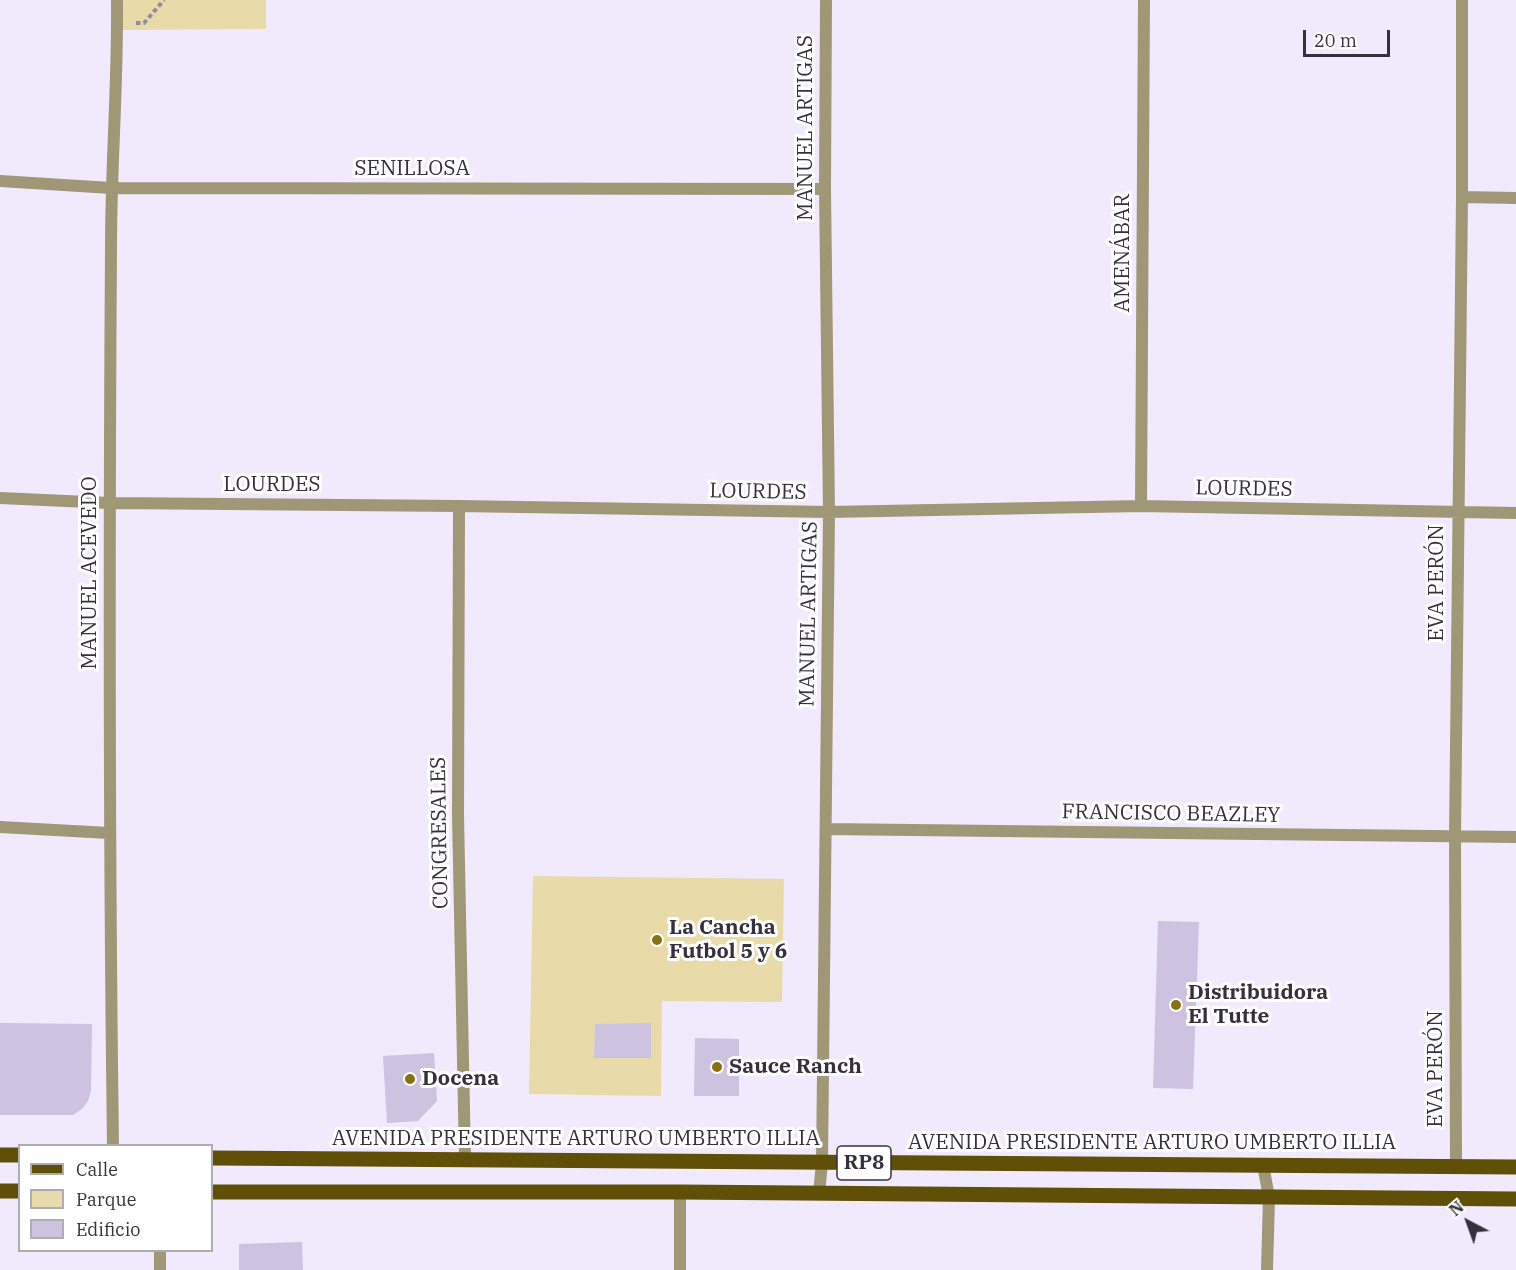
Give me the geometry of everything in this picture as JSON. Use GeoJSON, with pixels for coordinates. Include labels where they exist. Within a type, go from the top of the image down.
{"type":"FeatureCollection","features":[{"type":"Feature","properties":{"kind":"main road"},"geometry":{"type":"LineString","coordinates":[[0,1155],[18,1155]]}},
{"type":"Feature","properties":{"kind":"main road","name":"AVENIDA PRESIDENTE ARTURO UMBERTO ILLIA"},"geometry":{"type":"LineString","coordinates":[[213,1158],[1516,1167]]}},
{"type":"Feature","properties":{"kind":"main road"},"geometry":{"type":"LineString","coordinates":[[0,1191],[18,1191]]}},
{"type":"Feature","properties":{"kind":"main road","name":"RP8"},"geometry":{"type":"LineString","coordinates":[[213,1192],[680,1192],[1516,1199]]}},
{"type":"Feature","properties":{"kind":"street","name":"MANUEL ACEVEDO"},"geometry":{"type":"LineString","coordinates":[[113,1144],[109,832],[111,189],[117,0]]}},
{"type":"Feature","properties":{"kind":"street","name":"MANUEL ARTIGAS"},"geometry":{"type":"LineString","coordinates":[[819,1193],[822,1162],[830,512],[825,189],[825,0]]}},
{"type":"Feature","properties":{"kind":"street","name":"AMENÁBAR"},"geometry":{"type":"LineString","coordinates":[[1141,506],[1143,0]]}},
{"type":"Feature","properties":{"kind":"street","name":"EVA PERÓN"},"geometry":{"type":"LineString","coordinates":[[1456,1166],[1455,837],[1462,0]]}},
{"type":"Feature","properties":{"kind":"street","name":"SENILLOSA"},"geometry":{"type":"LineString","coordinates":[[0,181],[111,189],[825,189]]}},
{"type":"Feature","properties":{"kind":"street"},"geometry":{"type":"LineString","coordinates":[[1462,197],[1516,198]]}},
{"type":"Feature","properties":{"kind":"street","name":"LOURDES"},"geometry":{"type":"LineString","coordinates":[[0,498],[110,503],[830,512],[1141,506],[1516,513]]}},
{"type":"Feature","properties":{"kind":"street","name":"CONGRESALES"},"geometry":{"type":"LineString","coordinates":[[459,506],[458,815],[465,1159]]}},
{"type":"Feature","properties":{"kind":"street"},"geometry":{"type":"LineString","coordinates":[[0,827],[109,832]]}},
{"type":"Feature","properties":{"kind":"street","name":"FRANCISCO BEAZLEY"},"geometry":{"type":"LineString","coordinates":[[826,829],[1516,837]]}},
{"type":"Feature","properties":{"kind":"street"},"geometry":{"type":"LineString","coordinates":[[1263,1165],[1269,1197],[1267,1270]]}},
{"type":"Feature","properties":{"kind":"street"},"geometry":{"type":"LineString","coordinates":[[680,1192],[680,1270]]}},
{"type":"Feature","properties":{"kind":"street"},"geometry":{"type":"LineString","coordinates":[[159,1270],[160,1252]]}},
{"type":"Feature","properties":{"kind":"path"},"geometry":{"type":"LineString","coordinates":[[117,24],[144,23],[164,0]]}},
{"type":"Feature","properties":{"kind":"green space"},"geometry":{"type":"Polygon","coordinates":[[[117,0],[266,0],[266,29],[117,30],[117,0]]]}},
{"type":"Feature","properties":{"kind":"green space","name":"La Cancha Futbol 5 y 6"},"geometry":{"type":"Polygon","coordinates":[[[533,876],[784,879],[782,1002],[662,1001],[661,1096],[529,1094],[533,876]]]}},
{"type":"Feature","properties":{"kind":"building","name":"Distribuidora El Tutte"},"geometry":{"type":"Polygon","coordinates":[[[1158,921],[1199,922],[1193,1089],[1153,1088],[1158,921]]]}},
{"type":"Feature","properties":{"kind":"building"},"geometry":{"type":"Polygon","coordinates":[[[0,1023],[92,1024],[91,1091],[82,1109],[73,1115],[0,1115],[0,1023]]]}},
{"type":"Feature","properties":{"kind":"building"},"geometry":{"type":"Polygon","coordinates":[[[651,1023],[651,1058],[594,1058],[595,1024],[651,1023]]]}},
{"type":"Feature","properties":{"kind":"building","name":"Sauce Ranch"},"geometry":{"type":"Polygon","coordinates":[[[695,1038],[739,1039],[739,1096],[694,1096],[695,1038]]]}},
{"type":"Feature","properties":{"kind":"building","name":"Docena"},"geometry":{"type":"Polygon","coordinates":[[[434,1053],[437,1101],[418,1121],[387,1123],[383,1056],[434,1053]]]}},
{"type":"Feature","properties":{"kind":"building"},"geometry":{"type":"Polygon","coordinates":[[[302,1242],[303,1270],[239,1270],[239,1244],[302,1242]]]}},
{"type":"Feature","properties":{"kind":"place","name":"La Cancha Futbol 5 y 6"},"geometry":{"type":"Point","coordinates":[657,940]}},
{"type":"Feature","properties":{"kind":"place","name":"Distribuidora El Tutte"},"geometry":{"type":"Point","coordinates":[1176,1005]}},
{"type":"Feature","properties":{"kind":"place","name":"Sauce Ranch"},"geometry":{"type":"Point","coordinates":[717,1067]}},
{"type":"Feature","properties":{"kind":"place","name":"Docena"},"geometry":{"type":"Point","coordinates":[410,1079]}}]}
